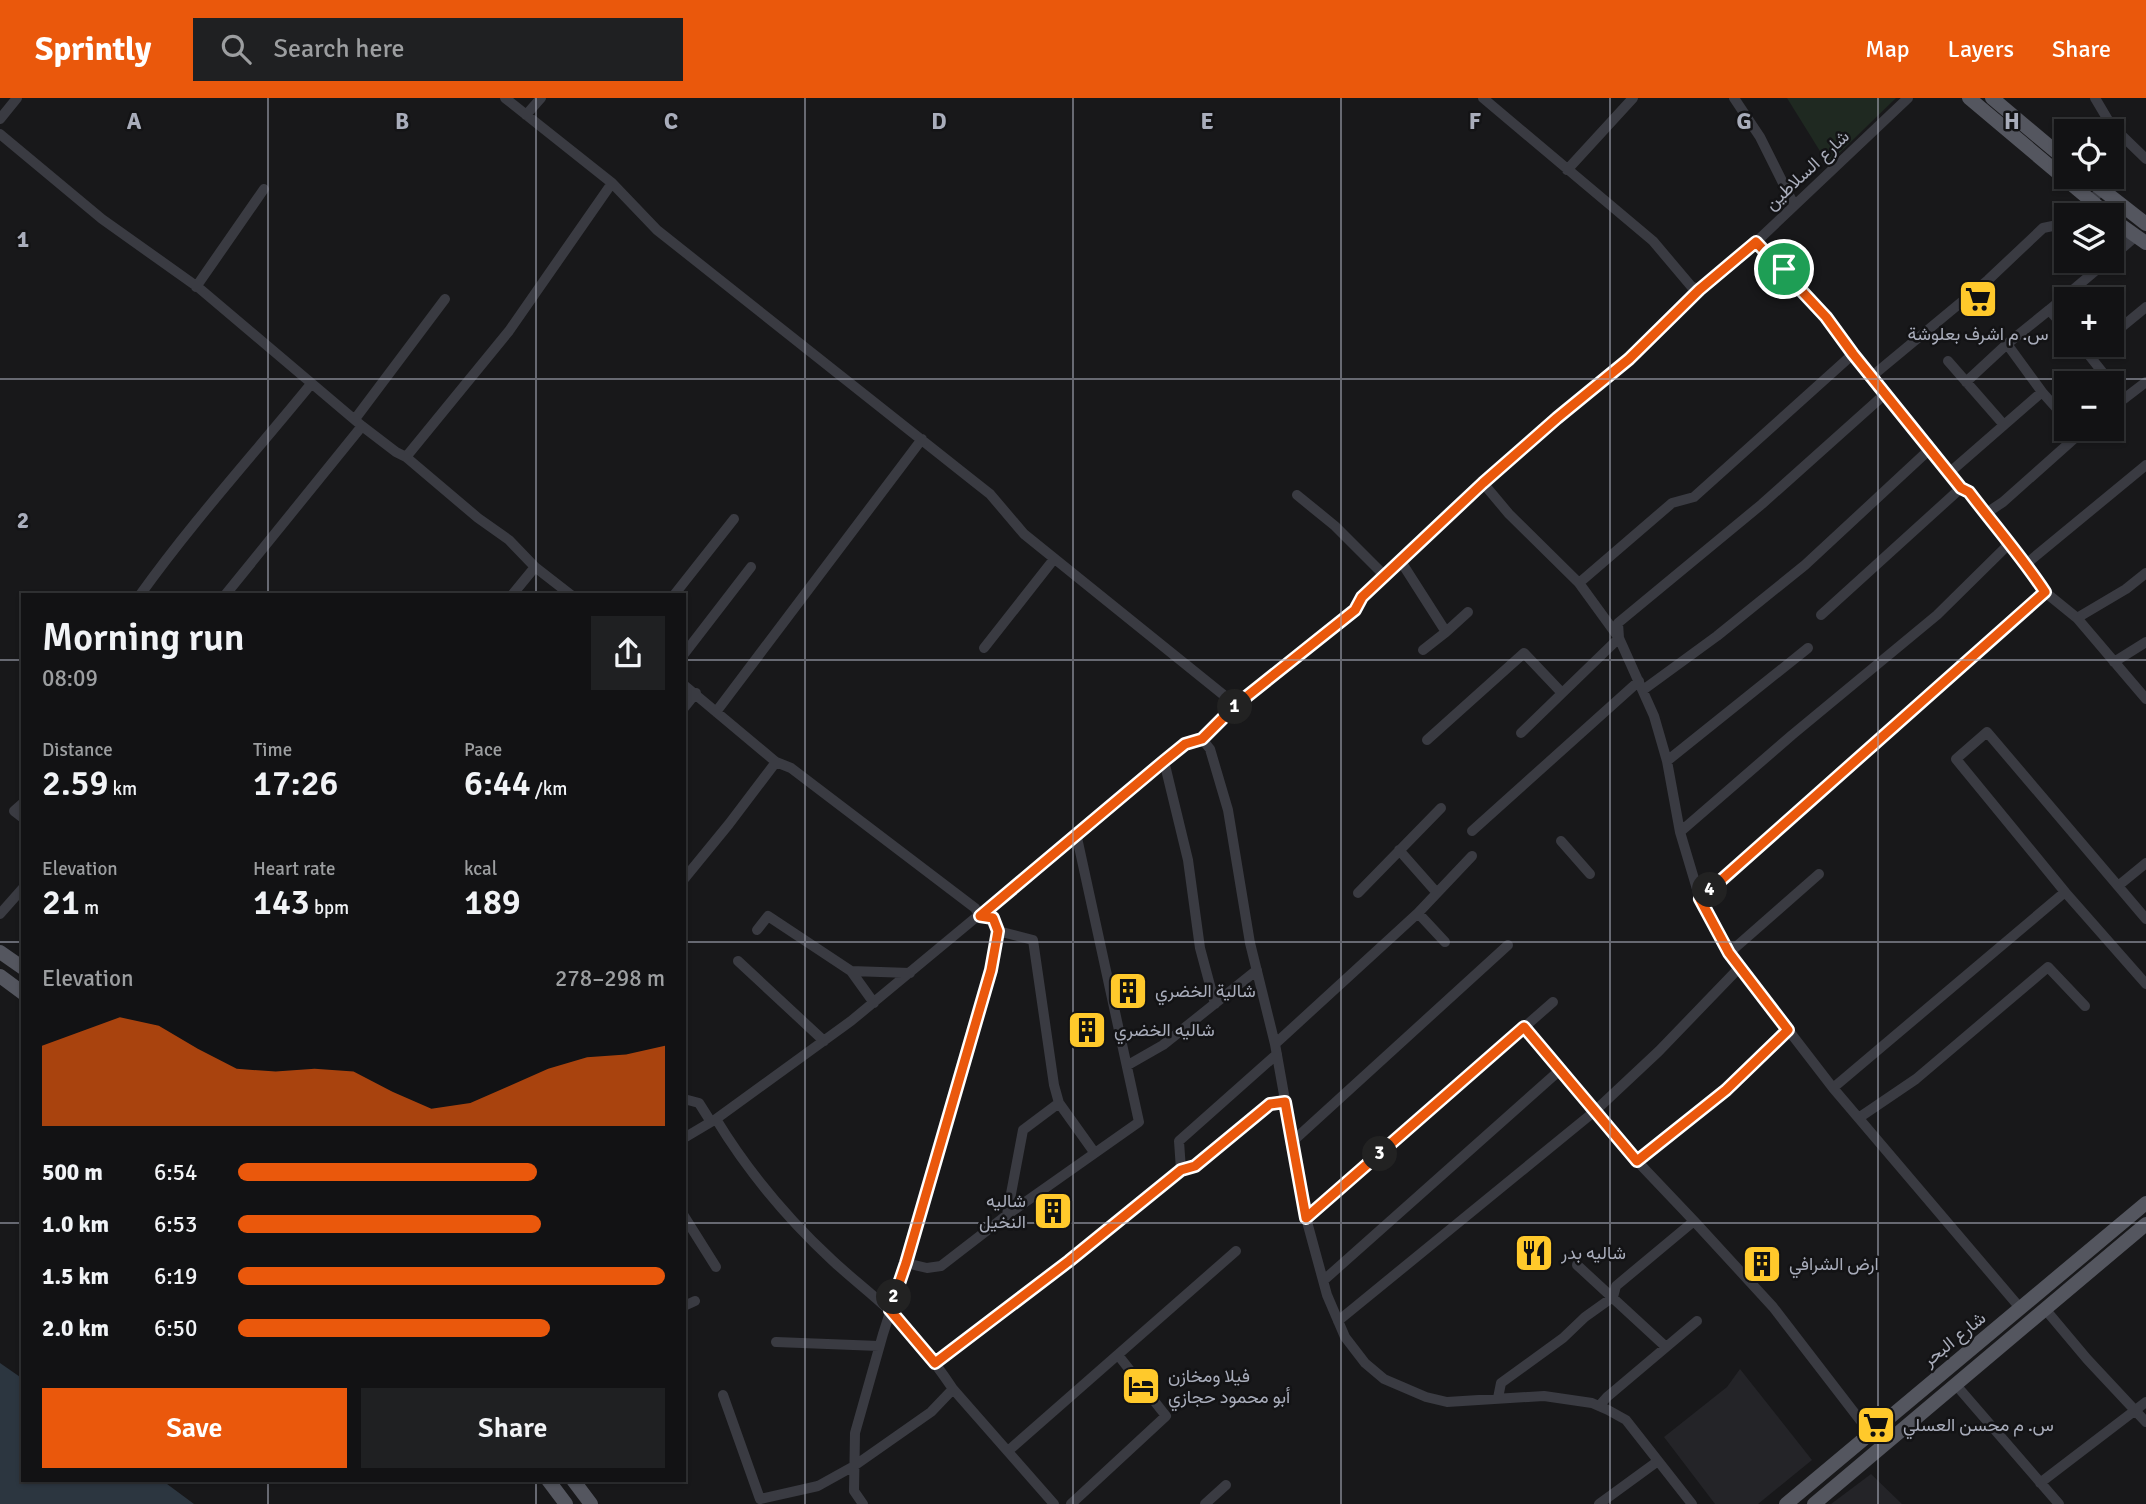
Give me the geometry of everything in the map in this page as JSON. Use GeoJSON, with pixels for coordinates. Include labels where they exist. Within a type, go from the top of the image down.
{"type":"FeatureCollection","features":[{"type":"Feature","properties":{"kind":"main road"},"geometry":{"type":"LineString","coordinates":[[1969,98],[2090,202]]}},
{"type":"Feature","properties":{"kind":"main road"},"geometry":{"type":"LineString","coordinates":[[1992,98],[2054,150]]}},
{"type":"Feature","properties":{"kind":"main road"},"geometry":{"type":"LineString","coordinates":[[2102,190],[2146,224]]}},
{"type":"Feature","properties":{"kind":"main road"},"geometry":{"type":"LineString","coordinates":[[2124,228],[2141,240]]}},
{"type":"Feature","properties":{"kind":"main road"},"geometry":{"type":"LineString","coordinates":[[0,951],[21,967]]}},
{"type":"Feature","properties":{"kind":"main road"},"geometry":{"type":"LineString","coordinates":[[0,975],[21,991]]}},
{"type":"Feature","properties":{"kind":"main road","name":"شارع البحر"},"geometry":{"type":"LineString","coordinates":[[1786,1504],[2146,1203]]}},
{"type":"Feature","properties":{"kind":"main road","name":"شارع البحر"},"geometry":{"type":"LineString","coordinates":[[1814,1504],[2146,1224]]}},
{"type":"Feature","properties":{"kind":"main road"},"geometry":{"type":"LineString","coordinates":[[1815,1480],[1827,1493]]}},
{"type":"Feature","properties":{"kind":"main road"},"geometry":{"type":"LineString","coordinates":[[550,1482],[566,1504]]}},
{"type":"Feature","properties":{"kind":"main road"},"geometry":{"type":"LineString","coordinates":[[574,1482],[591,1504]]}},
{"type":"Feature","properties":{"kind":"street"},"geometry":{"type":"LineString","coordinates":[[0,119],[17,98]]}},
{"type":"Feature","properties":{"kind":"street"},"geometry":{"type":"LineString","coordinates":[[505,98],[612,183],[657,230],[990,494],[1024,534],[1236,705]]}},
{"type":"Feature","properties":{"kind":"street"},"geometry":{"type":"LineString","coordinates":[[526,115],[541,98]]}},
{"type":"Feature","properties":{"kind":"street"},"geometry":{"type":"LineString","coordinates":[[1483,98],[1653,241],[1691,286],[1699,290]]}},
{"type":"Feature","properties":{"kind":"street"},"geometry":{"type":"LineString","coordinates":[[1567,170],[1633,98]]}},
{"type":"Feature","properties":{"kind":"street"},"geometry":{"type":"LineString","coordinates":[[1734,98],[1760,138],[1794,205]]}},
{"type":"Feature","properties":{"kind":"street","name":"شارع السلاطين"},"geometry":{"type":"LineString","coordinates":[[686,1137],[713,1121],[874,1003],[1164,761],[1185,744],[1202,739],[1236,705],[1355,610],[1362,597],[1483,483],[1629,359],[1699,290],[1756,242],[1908,98]]}},
{"type":"Feature","properties":{"kind":"street"},"geometry":{"type":"LineString","coordinates":[[2095,98],[2110,125],[2146,159]]}},
{"type":"Feature","properties":{"kind":"street"},"geometry":{"type":"LineString","coordinates":[[0,134],[102,219],[196,286],[311,384],[509,540],[535,567],[568,593]]}},
{"type":"Feature","properties":{"kind":"street"},"geometry":{"type":"LineString","coordinates":[[406,457],[509,331],[612,183]]}},
{"type":"Feature","properties":{"kind":"street"},"geometry":{"type":"LineString","coordinates":[[196,286],[264,189]]}},
{"type":"Feature","properties":{"kind":"street"},"geometry":{"type":"LineString","coordinates":[[2090,202],[2102,190]]}},
{"type":"Feature","properties":{"kind":"street"},"geometry":{"type":"LineString","coordinates":[[1871,377],[1988,280],[2043,228],[2054,226]]}},
{"type":"Feature","properties":{"kind":"street"},"geometry":{"type":"LineString","coordinates":[[2124,250],[2141,240]]}},
{"type":"Feature","properties":{"kind":"street"},"geometry":{"type":"LineString","coordinates":[[1756,242],[1807,294],[1961,488],[1969,492],[2045,592],[2077,618],[2146,699]]}},
{"type":"Feature","properties":{"kind":"street"},"geometry":{"type":"LineString","coordinates":[[1966,382],[2093,273]]}},
{"type":"Feature","properties":{"kind":"street"},"geometry":{"type":"LineString","coordinates":[[227,593],[358,422],[445,299]]}},
{"type":"Feature","properties":{"kind":"street"},"geometry":{"type":"LineString","coordinates":[[2124,325],[2146,307]]}},
{"type":"Feature","properties":{"kind":"street"},"geometry":{"type":"LineString","coordinates":[[2049,310],[2054,316]]}},
{"type":"Feature","properties":{"kind":"street"},"geometry":{"type":"LineString","coordinates":[[2007,344],[2054,405]]}},
{"type":"Feature","properties":{"kind":"street"},"geometry":{"type":"LineString","coordinates":[[1579,583],[1672,503],[1694,496],[1853,354]]}},
{"type":"Feature","properties":{"kind":"street"},"geometry":{"type":"LineString","coordinates":[[2091,357],[2102,371]]}},
{"type":"Feature","properties":{"kind":"street"},"geometry":{"type":"LineString","coordinates":[[1948,361],[2004,425]]}},
{"type":"Feature","properties":{"kind":"street"},"geometry":{"type":"LineString","coordinates":[[2124,400],[2146,383]]}},
{"type":"Feature","properties":{"kind":"street"},"geometry":{"type":"LineString","coordinates":[[142,593],[195,522],[311,384]]}},
{"type":"Feature","properties":{"kind":"street"},"geometry":{"type":"LineString","coordinates":[[1949,473],[2042,392]]}},
{"type":"Feature","properties":{"kind":"street"},"geometry":{"type":"LineString","coordinates":[[1521,733],[1619,638],[1618,623],[1762,505],[1885,394]]}},
{"type":"Feature","properties":{"kind":"street"},"geometry":{"type":"LineString","coordinates":[[716,712],[922,439]]}},
{"type":"Feature","properties":{"kind":"street"},"geometry":{"type":"LineString","coordinates":[[1985,514],[2003,502],[2068,441]]}},
{"type":"Feature","properties":{"kind":"street"},"geometry":{"type":"LineString","coordinates":[[1472,831],[1641,685],[1717,636],[1805,565],[1930,449]]}},
{"type":"Feature","properties":{"kind":"street"},"geometry":{"type":"LineString","coordinates":[[2026,564],[2146,465]]}},
{"type":"Feature","properties":{"kind":"street"},"geometry":{"type":"LineString","coordinates":[[1483,483],[1509,514],[1579,583],[1619,638],[1641,685],[1667,761],[1680,832],[1700,899],[1729,953],[1833,1088],[1860,1116],[2021,1309]]}},
{"type":"Feature","properties":{"kind":"street"},"geometry":{"type":"LineString","coordinates":[[1821,615],[1961,488]]}},
{"type":"Feature","properties":{"kind":"street"},"geometry":{"type":"LineString","coordinates":[[1297,495],[1335,526],[1385,576]]}},
{"type":"Feature","properties":{"kind":"street"},"geometry":{"type":"LineString","coordinates":[[676,593],[734,519]]}},
{"type":"Feature","properties":{"kind":"street"},"geometry":{"type":"LineString","coordinates":[[1680,832],[1937,615],[2008,544]]}},
{"type":"Feature","properties":{"kind":"street"},"geometry":{"type":"LineString","coordinates":[[984,648],[1054,559]]}},
{"type":"Feature","properties":{"kind":"street"},"geometry":{"type":"LineString","coordinates":[[1400,560],[1446,632]]}},
{"type":"Feature","properties":{"kind":"street"},"geometry":{"type":"LineString","coordinates":[[514,593],[535,567]]}},
{"type":"Feature","properties":{"kind":"street"},"geometry":{"type":"LineString","coordinates":[[686,651],[751,567]]}},
{"type":"Feature","properties":{"kind":"street"},"geometry":{"type":"LineString","coordinates":[[2077,618],[2126,589],[2146,573]]}},
{"type":"Feature","properties":{"kind":"street"},"geometry":{"type":"LineString","coordinates":[[1700,899],[2045,592]]}},
{"type":"Feature","properties":{"kind":"street"},"geometry":{"type":"LineString","coordinates":[[1423,650],[1468,612]]}},
{"type":"Feature","properties":{"kind":"street"},"geometry":{"type":"LineString","coordinates":[[2115,662],[2146,642]]}},
{"type":"Feature","properties":{"kind":"street"},"geometry":{"type":"LineString","coordinates":[[1667,761],[1808,648]]}},
{"type":"Feature","properties":{"kind":"street"},"geometry":{"type":"LineString","coordinates":[[1427,740],[1524,653],[1562,693]]}},
{"type":"Feature","properties":{"kind":"street"},"geometry":{"type":"LineString","coordinates":[[686,686],[776,762],[792,768],[975,908],[980,916],[993,918],[998,931],[991,970],[855,1433],[854,1491],[863,1504]]}},
{"type":"Feature","properties":{"kind":"street"},"geometry":{"type":"LineString","coordinates":[[686,706],[696,693]]}},
{"type":"Feature","properties":{"kind":"street"},"geometry":{"type":"LineString","coordinates":[[2146,919],[1987,732],[1955,759],[2065,892],[2146,984]]}},
{"type":"Feature","properties":{"kind":"street"},"geometry":{"type":"LineString","coordinates":[[1202,739],[1210,749],[1228,810],[1257,970],[1276,1049],[1306,1218],[1338,1321],[1353,1349],[1384,1379],[1426,1397],[1447,1402],[1544,1396],[1599,1406],[1626,1420],[1692,1504]]}},
{"type":"Feature","properties":{"kind":"street"},"geometry":{"type":"LineString","coordinates":[[1164,761],[1188,860],[1200,948],[1215,1004]]}},
{"type":"Feature","properties":{"kind":"street"},"geometry":{"type":"LineString","coordinates":[[686,877],[776,762]]}},
{"type":"Feature","properties":{"kind":"street"},"geometry":{"type":"LineString","coordinates":[[21,805],[14,811],[21,816]]}},
{"type":"Feature","properties":{"kind":"street"},"geometry":{"type":"LineString","coordinates":[[1357,893],[1441,808]]}},
{"type":"Feature","properties":{"kind":"street"},"geometry":{"type":"LineString","coordinates":[[906,1263],[927,1268],[941,1266],[1007,1215],[1139,1122],[1076,833]]}},
{"type":"Feature","properties":{"kind":"street"},"geometry":{"type":"LineString","coordinates":[[1561,841],[1590,874]]}},
{"type":"Feature","properties":{"kind":"street"},"geometry":{"type":"LineString","coordinates":[[1399,850],[1437,893]]}},
{"type":"Feature","properties":{"kind":"street"},"geometry":{"type":"LineString","coordinates":[[1181,1170],[1179,1141],[1418,913],[1472,856]]}},
{"type":"Feature","properties":{"kind":"street"},"geometry":{"type":"LineString","coordinates":[[2118,886],[2146,863]]}},
{"type":"Feature","properties":{"kind":"street"},"geometry":{"type":"LineString","coordinates":[[1729,953],[1819,874]]}},
{"type":"Feature","properties":{"kind":"street"},"geometry":{"type":"LineString","coordinates":[[0,914],[21,890]]}},
{"type":"Feature","properties":{"kind":"street"},"geometry":{"type":"LineString","coordinates":[[1833,1088],[2065,892]]}},
{"type":"Feature","properties":{"kind":"street"},"geometry":{"type":"LineString","coordinates":[[1418,913],[1445,942]]}},
{"type":"Feature","properties":{"kind":"street"},"geometry":{"type":"LineString","coordinates":[[757,930],[768,916],[851,971],[874,1003]]}},
{"type":"Feature","properties":{"kind":"street"},"geometry":{"type":"LineString","coordinates":[[998,931],[1032,940],[1059,1103],[1094,1152]]}},
{"type":"Feature","properties":{"kind":"street"},"geometry":{"type":"LineString","coordinates":[[1293,1141],[1508,945]]}},
{"type":"Feature","properties":{"kind":"street"},"geometry":{"type":"LineString","coordinates":[[738,961],[824,1041]]}},
{"type":"Feature","properties":{"kind":"street"},"geometry":{"type":"LineString","coordinates":[[1860,1116],[1916,1079],[2048,967],[2085,1006]]}},
{"type":"Feature","properties":{"kind":"street"},"geometry":{"type":"LineString","coordinates":[[1338,1321],[1595,1111],[1659,1051],[1740,968]]}},
{"type":"Feature","properties":{"kind":"street"},"geometry":{"type":"LineString","coordinates":[[1128,1065],[1163,1045],[1257,970]]}},
{"type":"Feature","properties":{"kind":"street"},"geometry":{"type":"LineString","coordinates":[[851,971],[911,973]]}},
{"type":"Feature","properties":{"kind":"street"},"geometry":{"type":"LineString","coordinates":[[1306,1218],[1553,1002]]}},
{"type":"Feature","properties":{"kind":"street"},"geometry":{"type":"LineString","coordinates":[[1524,1027],[1637,1161],[1773,1307],[1870,1433]]}},
{"type":"Feature","properties":{"kind":"street"},"geometry":{"type":"LineString","coordinates":[[1637,1161],[1726,1090],[1788,1030]]}},
{"type":"Feature","properties":{"kind":"street"},"geometry":{"type":"LineString","coordinates":[[1324,1280],[1560,1070]]}},
{"type":"Feature","properties":{"kind":"street"},"geometry":{"type":"LineString","coordinates":[[686,1100],[699,1103],[782,1207],[831,1259],[890,1310],[935,1363],[953,1389],[1054,1504]]}},
{"type":"Feature","properties":{"kind":"street"},"geometry":{"type":"LineString","coordinates":[[935,1363],[1069,1261],[1181,1170],[1195,1166],[1270,1104],[1285,1102]]}},
{"type":"Feature","properties":{"kind":"street"},"geometry":{"type":"LineString","coordinates":[[1007,1215],[1023,1130],[1059,1103]]}},
{"type":"Feature","properties":{"kind":"street"},"geometry":{"type":"LineString","coordinates":[[686,1219],[716,1267]]}},
{"type":"Feature","properties":{"kind":"street"},"geometry":{"type":"LineString","coordinates":[[1498,1398],[1501,1383],[1613,1297],[1616,1286],[1694,1221]]}},
{"type":"Feature","properties":{"kind":"street"},"geometry":{"type":"LineString","coordinates":[[1008,1451],[1236,1251]]}},
{"type":"Feature","properties":{"kind":"street"},"geometry":{"type":"LineString","coordinates":[[1577,1265],[1666,1347]]}},
{"type":"Feature","properties":{"kind":"street"},"geometry":{"type":"LineString","coordinates":[[686,1305],[695,1301]]}},
{"type":"Feature","properties":{"kind":"street"},"geometry":{"type":"LineString","coordinates":[[2045,1309],[2146,1422]]}},
{"type":"Feature","properties":{"kind":"street"},"geometry":{"type":"LineString","coordinates":[[1599,1406],[1697,1321]]}},
{"type":"Feature","properties":{"kind":"street"},"geometry":{"type":"LineString","coordinates":[[776,1342],[879,1346]]}},
{"type":"Feature","properties":{"kind":"street"},"geometry":{"type":"LineString","coordinates":[[1071,1504],[1166,1416],[1118,1355]]}},
{"type":"Feature","properties":{"kind":"street"},"geometry":{"type":"LineString","coordinates":[[1956,1385],[2059,1504]]}},
{"type":"Feature","properties":{"kind":"street"},"geometry":{"type":"LineString","coordinates":[[723,1395],[760,1499],[818,1486],[854,1466],[932,1412],[953,1389]]}},
{"type":"Feature","properties":{"kind":"street"},"geometry":{"type":"LineString","coordinates":[[2040,1483],[2146,1402]]}},
{"type":"Feature","properties":{"kind":"street"},"geometry":{"type":"LineString","coordinates":[[1599,1504],[1658,1461]]}},
{"type":"Feature","properties":{"kind":"street"},"geometry":{"type":"LineString","coordinates":[[1205,1504],[1227,1485]]}},
{"type":"Feature","properties":{"kind":"shaded area"},"geometry":{"type":"Polygon","coordinates":[[[1787,98],[1896,98],[1828,164],[1787,98]]]}},
{"type":"Feature","properties":{"kind":"shaded area"},"geometry":{"type":"Polygon","coordinates":[[[0,1363],[21,1378],[21,1482],[164,1482],[194,1504],[0,1504],[0,1363]]]}},
{"type":"Feature","properties":{"kind":"shaded area"},"geometry":{"type":"Polygon","coordinates":[[[1740,1369],[1812,1460],[1758,1504],[1715,1504],[1664,1437],[1727,1387],[1740,1369]]]}},
{"type":"Feature","properties":{"kind":"shaded area"},"geometry":{"type":"Polygon","coordinates":[[[1871,1474],[1902,1504],[1831,1504],[1871,1474]]]}},
{"type":"Feature","properties":{"kind":"place","name":"س. م اشرف بعلوشة"},"geometry":{"type":"Point","coordinates":[1978,299]}},
{"type":"Feature","properties":{"kind":"place","name":"شالية الخضري"},"geometry":{"type":"Point","coordinates":[1128,991]}},
{"type":"Feature","properties":{"kind":"place","name":"شاليه الخضري"},"geometry":{"type":"Point","coordinates":[1087,1030]}},
{"type":"Feature","properties":{"kind":"place","name":"شاليه النخيل"},"geometry":{"type":"Point","coordinates":[1053,1211]}},
{"type":"Feature","properties":{"kind":"place","name":"شاليه بدر"},"geometry":{"type":"Point","coordinates":[1534,1253]}},
{"type":"Feature","properties":{"kind":"place","name":"ارض الشرافي"},"geometry":{"type":"Point","coordinates":[1762,1264]}},
{"type":"Feature","properties":{"kind":"place","name":"فيلا ومخازن أبو محمود حجازي"},"geometry":{"type":"Point","coordinates":[1141,1386]}},
{"type":"Feature","properties":{"kind":"place","name":"س. م محسن العسلي"},"geometry":{"type":"Point","coordinates":[1876,1425]}},
{"type":"Feature","properties":{"kind":"route"},"geometry":{"type":"LineString","coordinates":[[1756,242],[1784,269],[1826,317],[1961,488],[1969,492],[2045,592],[1700,899],[1729,953],[1788,1030],[1726,1090],[1637,1161],[1524,1027],[1306,1218],[1285,1102],[1270,1104],[1195,1166],[1181,1170],[1069,1261],[935,1363],[890,1310],[991,970],[998,931],[993,918],[980,916],[1164,761],[1185,744],[1202,739],[1236,705],[1355,610],[1362,597],[1483,483],[1629,359],[1699,290],[1756,242]]}}]}
